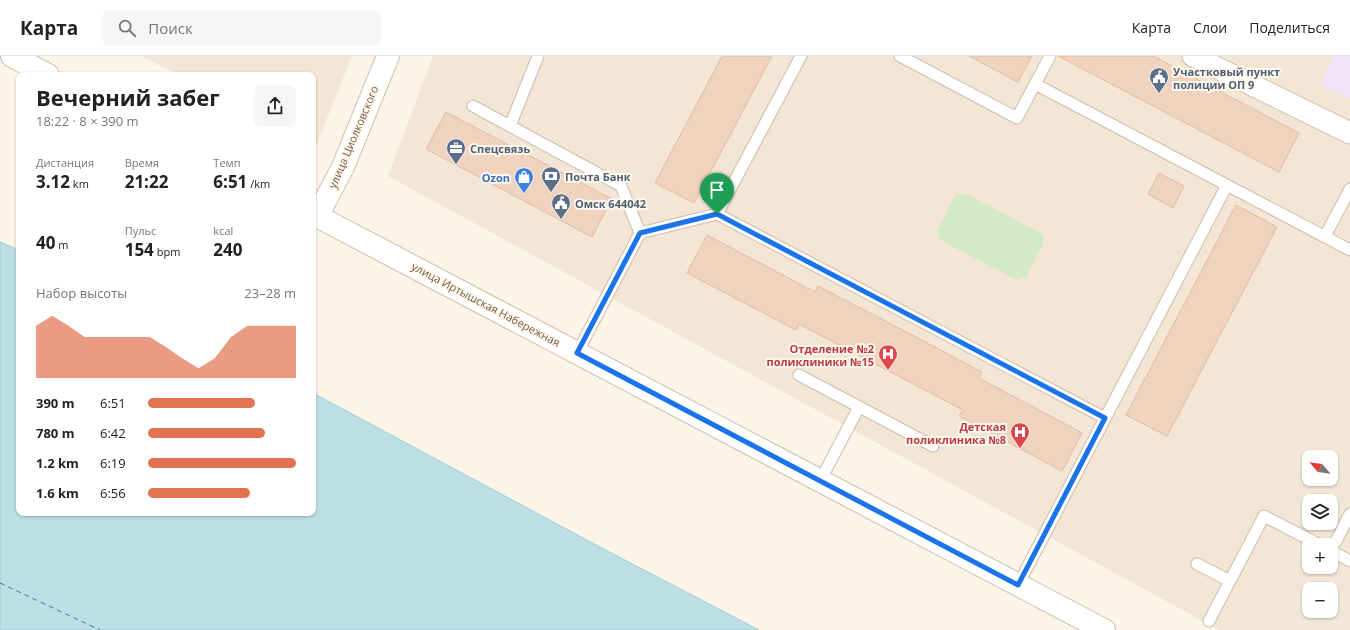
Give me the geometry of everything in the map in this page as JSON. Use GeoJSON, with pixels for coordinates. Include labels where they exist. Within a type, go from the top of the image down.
{"type":"FeatureCollection","features":[{"type":"Feature","properties":{"kind":"main road"},"geometry":{"type":"LineString","coordinates":[[12,56],[42,72]]}},
{"type":"Feature","properties":{"kind":"main road","name":"улица Циолковского"},"geometry":{"type":"LineString","coordinates":[[316,213],[343,167],[388,56]]}},
{"type":"Feature","properties":{"kind":"main road","name":"улица Иртышская Набережная"},"geometry":{"type":"LineString","coordinates":[[316,216],[1104,630]]}},
{"type":"Feature","properties":{"kind":"street"},"geometry":{"type":"LineString","coordinates":[[1193,56],[1350,133]]}},
{"type":"Feature","properties":{"kind":"lane"},"geometry":{"type":"LineString","coordinates":[[510,126],[538,56]]}},
{"type":"Feature","properties":{"kind":"lane"},"geometry":{"type":"LineString","coordinates":[[717,214],[800,56]]}},
{"type":"Feature","properties":{"kind":"lane"},"geometry":{"type":"LineString","coordinates":[[900,56],[1017,118],[1050,56]]}},
{"type":"Feature","properties":{"kind":"lane"},"geometry":{"type":"LineString","coordinates":[[1035,84],[1350,250]]}},
{"type":"Feature","properties":{"kind":"lane"},"geometry":{"type":"LineString","coordinates":[[473,106],[621,186],[640,233]]}},
{"type":"Feature","properties":{"kind":"lane"},"geometry":{"type":"LineString","coordinates":[[1018,585],[1227,185]]}},
{"type":"Feature","properties":{"kind":"lane"},"geometry":{"type":"LineString","coordinates":[[1325,236],[1350,189]]}},
{"type":"Feature","properties":{"kind":"lane"},"geometry":{"type":"LineString","coordinates":[[577,353],[640,233],[717,214],[1105,418]]}},
{"type":"Feature","properties":{"kind":"lane"},"geometry":{"type":"LineString","coordinates":[[799,375],[933,446]]}},
{"type":"Feature","properties":{"kind":"lane"},"geometry":{"type":"LineString","coordinates":[[820,481],[859,407]]}},
{"type":"Feature","properties":{"kind":"lane"},"geometry":{"type":"LineString","coordinates":[[1350,514],[1331,551],[1350,561]]}},
{"type":"Feature","properties":{"kind":"lane"},"geometry":{"type":"LineString","coordinates":[[1209,621],[1264,516],[1306,538]]}},
{"type":"Feature","properties":{"kind":"lane"},"geometry":{"type":"LineString","coordinates":[[1197,564],[1230,581]]}},
{"type":"Feature","properties":{"kind":"shaded area"},"geometry":{"type":"Polygon","coordinates":[[[142,56],[352,56],[316,146],[316,72],[173,72],[142,56]]]}},
{"type":"Feature","properties":{"kind":"shaded area"},"geometry":{"type":"Polygon","coordinates":[[[433,56],[1350,56],[1350,630],[1219,630],[388,176],[433,56]]]}},
{"type":"Feature","properties":{"kind":"shaded area"},"geometry":{"type":"Polygon","coordinates":[[[1334,56],[1350,56],[1350,99],[1320,84],[1334,56]]]}},
{"type":"Feature","properties":{"kind":"green space"},"geometry":{"type":"Polygon","coordinates":[[[956,194],[967,194],[1042,234],[1044,243],[1026,277],[1017,280],[940,240],[937,231],[956,194]]]}},
{"type":"Feature","properties":{"kind":"water"},"geometry":{"type":"Polygon","coordinates":[[[0,242],[16,249],[16,516],[316,516],[316,395],[598,546],[759,630],[0,630],[0,242]]]}},
{"type":"Feature","properties":{"kind":"building"},"geometry":{"type":"Polygon","coordinates":[[[722,56],[772,56],[694,203],[655,183],[722,56]]]}},
{"type":"Feature","properties":{"kind":"building"},"geometry":{"type":"Polygon","coordinates":[[[969,56],[1032,56],[1018,82],[969,56]]]}},
{"type":"Feature","properties":{"kind":"building"},"geometry":{"type":"Polygon","coordinates":[[[1058,56],[1153,56],[1299,133],[1279,172],[1058,56]]]}},
{"type":"Feature","properties":{"kind":"building"},"geometry":{"type":"Polygon","coordinates":[[[446,112],[612,199],[592,237],[426,149],[446,112]]]}},
{"type":"Feature","properties":{"kind":"building"},"geometry":{"type":"Polygon","coordinates":[[[1159,173],[1184,186],[1173,208],[1148,194],[1159,173]]]}},
{"type":"Feature","properties":{"kind":"building"},"geometry":{"type":"Polygon","coordinates":[[[1236,205],[1277,227],[1167,436],[1126,415],[1236,205]]]}},
{"type":"Feature","properties":{"kind":"building"},"geometry":{"type":"Polygon","coordinates":[[[707,235],[815,292],[818,286],[895,326],[982,372],[979,378],[1082,433],[1062,471],[959,416],[963,410],[799,324],[796,330],[687,273],[707,235]]]}},
{"type":"Feature","properties":{"kind":"ferry route"},"geometry":{"type":"LineString","coordinates":[[0,583],[100,630]]}},
{"type":"Feature","properties":{"kind":"place","name":"Участковый пункт полиции ОП 9"},"geometry":{"type":"Point","coordinates":[1159,94]}},
{"type":"Feature","properties":{"kind":"place","name":"Спецсвязь"},"geometry":{"type":"Point","coordinates":[456,165]}},
{"type":"Feature","properties":{"kind":"place","name":"Почта Банк"},"geometry":{"type":"Point","coordinates":[551,193]}},
{"type":"Feature","properties":{"kind":"place","name":"Ozon"},"geometry":{"type":"Point","coordinates":[524,194]}},
{"type":"Feature","properties":{"kind":"place","name":"Омск 644042"},"geometry":{"type":"Point","coordinates":[561,220]}},
{"type":"Feature","properties":{"kind":"place","name":"Отделение №2 поликлиники №15"},"geometry":{"type":"Point","coordinates":[888,371]}},
{"type":"Feature","properties":{"kind":"place","name":"Детская поликлиника №8"},"geometry":{"type":"Point","coordinates":[1020,449]}},
{"type":"Feature","properties":{"kind":"route"},"geometry":{"type":"LineString","coordinates":[[717,214],[1105,418],[1018,585],[577,353],[640,233],[717,214]]}}]}
